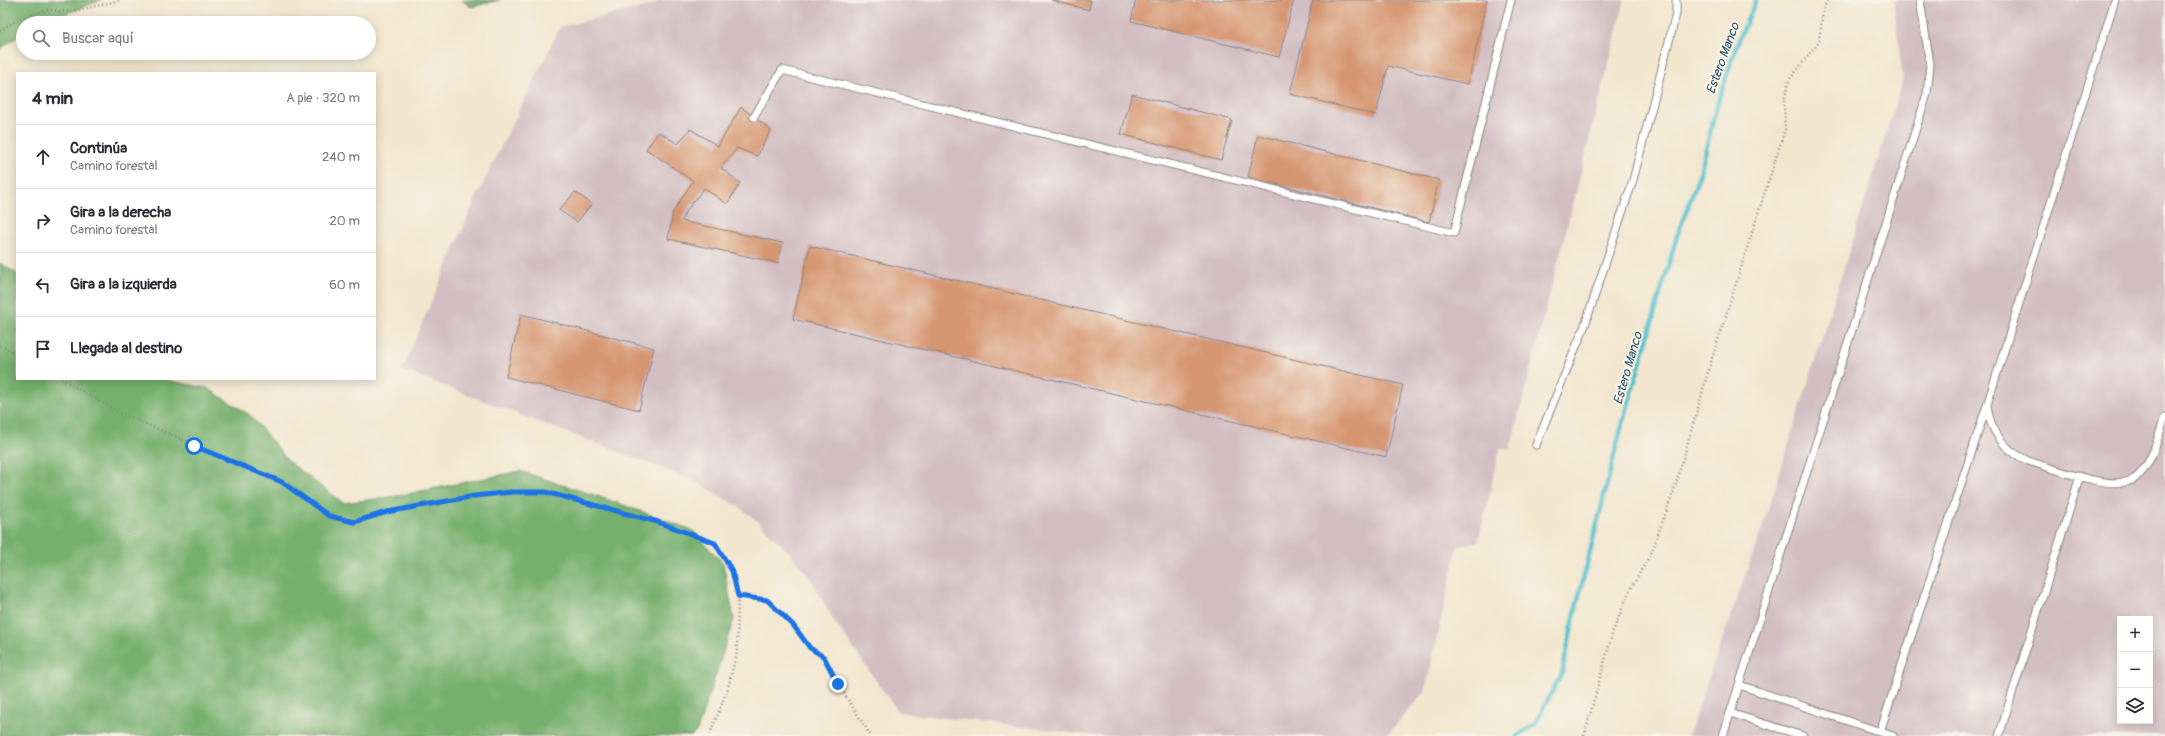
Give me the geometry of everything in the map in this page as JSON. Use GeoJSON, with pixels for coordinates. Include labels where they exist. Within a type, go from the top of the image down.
{"type":"FeatureCollection","features":[{"type":"Feature","properties":{"kind":"lane"},"geometry":{"type":"LineString","coordinates":[[754,117],[782,70],[1454,233],[1511,0]]}},
{"type":"Feature","properties":{"kind":"lane"},"geometry":{"type":"LineString","coordinates":[[1536,445],[1585,325],[1633,180],[1676,14],[1676,0]]}},
{"type":"Feature","properties":{"kind":"lane"},"geometry":{"type":"LineString","coordinates":[[1723,736],[1927,94],[1930,64],[1920,0]]}},
{"type":"Feature","properties":{"kind":"lane"},"geometry":{"type":"LineString","coordinates":[[1880,732],[1987,405],[2115,0]]}},
{"type":"Feature","properties":{"kind":"lane"},"geometry":{"type":"LineString","coordinates":[[1987,405],[1989,418],[1996,433],[2005,446],[2016,455],[2028,461],[2108,483],[2126,482],[2135,478],[2150,458],[2165,416]]}},
{"type":"Feature","properties":{"kind":"lane"},"geometry":{"type":"LineString","coordinates":[[1998,736],[2080,476]]}},
{"type":"Feature","properties":{"kind":"lane"},"geometry":{"type":"LineString","coordinates":[[1740,685],[1893,736]]}},
{"type":"Feature","properties":{"kind":"lane"},"geometry":{"type":"LineString","coordinates":[[1730,713],[1804,736]]}},
{"type":"Feature","properties":{"kind":"path"},"geometry":{"type":"LineString","coordinates":[[27,16],[48,10],[71,12],[121,0]]}},
{"type":"Feature","properties":{"kind":"path"},"geometry":{"type":"LineString","coordinates":[[1584,736],[1613,631],[1629,592],[1652,551],[1676,484],[1710,365],[1739,280],[1785,129],[1784,101],[1788,80],[1819,42],[1827,0]]}},
{"type":"Feature","properties":{"kind":"path"},"geometry":{"type":"LineString","coordinates":[[0,31],[16,21]]}},
{"type":"Feature","properties":{"kind":"path"},"geometry":{"type":"LineString","coordinates":[[0,346],[16,353]]}},
{"type":"Feature","properties":{"kind":"path"},"geometry":{"type":"LineString","coordinates":[[63,380],[120,414],[282,482],[329,516],[354,522],[387,512],[475,496],[511,492],[545,492],[658,522],[715,543],[732,571],[738,596],[738,652],[727,690],[709,736]]}},
{"type":"Feature","properties":{"kind":"path"},"geometry":{"type":"LineString","coordinates":[[738,596],[767,600],[793,625],[810,648],[824,657],[838,684],[871,736]]}},
{"type":"Feature","properties":{"kind":"shaded area"},"geometry":{"type":"Polygon","coordinates":[[[659,0],[1625,0],[1510,449],[1500,449],[1478,542],[1458,545],[1425,691],[1386,736],[1097,736],[898,712],[835,622],[811,579],[796,560],[760,523],[739,507],[693,480],[402,370],[477,196],[560,27],[656,4],[659,0]]]}},
{"type":"Feature","properties":{"kind":"shaded area"},"geometry":{"type":"Polygon","coordinates":[[[1893,0],[2165,0],[2165,736],[1688,736],[1766,517],[1903,79],[1893,0]]]}},
{"type":"Feature","properties":{"kind":"green space"},"geometry":{"type":"Polygon","coordinates":[[[0,0],[101,0],[61,16],[16,16],[16,38],[0,49],[0,0]]]}},
{"type":"Feature","properties":{"kind":"green space"},"geometry":{"type":"Polygon","coordinates":[[[462,0],[500,0],[471,7],[462,0]]]}},
{"type":"Feature","properties":{"kind":"green space"},"geometry":{"type":"Polygon","coordinates":[[[0,263],[16,273],[16,380],[165,380],[207,388],[250,415],[289,462],[343,503],[397,496],[520,471],[615,502],[692,530],[723,563],[734,619],[697,731],[692,736],[0,736],[0,263]]]}},
{"type":"Feature","properties":{"kind":"building"},"geometry":{"type":"Polygon","coordinates":[[[1051,0],[1091,0],[1089,10],[1051,0]]]}},
{"type":"Feature","properties":{"kind":"building"},"geometry":{"type":"Polygon","coordinates":[[[1136,0],[1294,0],[1279,57],[1131,21],[1136,0]]]}},
{"type":"Feature","properties":{"kind":"building"},"geometry":{"type":"Polygon","coordinates":[[[1313,0],[1487,0],[1468,84],[1388,66],[1376,115],[1290,94],[1313,0]]]}},
{"type":"Feature","properties":{"kind":"building"},"geometry":{"type":"Polygon","coordinates":[[[1132,94],[1232,120],[1221,160],[1121,134],[1132,94]]]}},
{"type":"Feature","properties":{"kind":"building"},"geometry":{"type":"Polygon","coordinates":[[[741,107],[771,130],[757,156],[737,148],[721,168],[740,183],[727,204],[704,188],[684,214],[682,221],[783,243],[778,263],[668,239],[673,212],[693,181],[646,149],[659,132],[678,144],[690,129],[718,146],[741,107]]]}},
{"type":"Feature","properties":{"kind":"building"},"geometry":{"type":"Polygon","coordinates":[[[1258,135],[1439,180],[1429,222],[1248,177],[1258,135]]]}},
{"type":"Feature","properties":{"kind":"building"},"geometry":{"type":"Polygon","coordinates":[[[575,192],[592,204],[577,222],[559,210],[575,192]]]}},
{"type":"Feature","properties":{"kind":"building"},"geometry":{"type":"Polygon","coordinates":[[[810,246],[1403,385],[1386,457],[793,319],[810,246]]]}},
{"type":"Feature","properties":{"kind":"building"},"geometry":{"type":"Polygon","coordinates":[[[521,314],[654,348],[639,410],[506,377],[521,314]]]}},
{"type":"Feature","properties":{"kind":"waterway","name":"Estero Manco"},"geometry":{"type":"LineString","coordinates":[[1517,736],[1535,724],[1562,673],[1575,612],[1618,440],[1677,236],[1700,173],[1718,102],[1736,47],[1756,0]]}},
{"type":"Feature","properties":{"kind":"route"},"geometry":{"type":"LineString","coordinates":[[194,446],[282,482],[329,516],[354,522],[387,512],[475,496],[511,492],[545,492],[658,522],[715,543],[732,571],[738,596],[767,600],[793,625],[810,648],[824,657],[838,684]]}}]}
